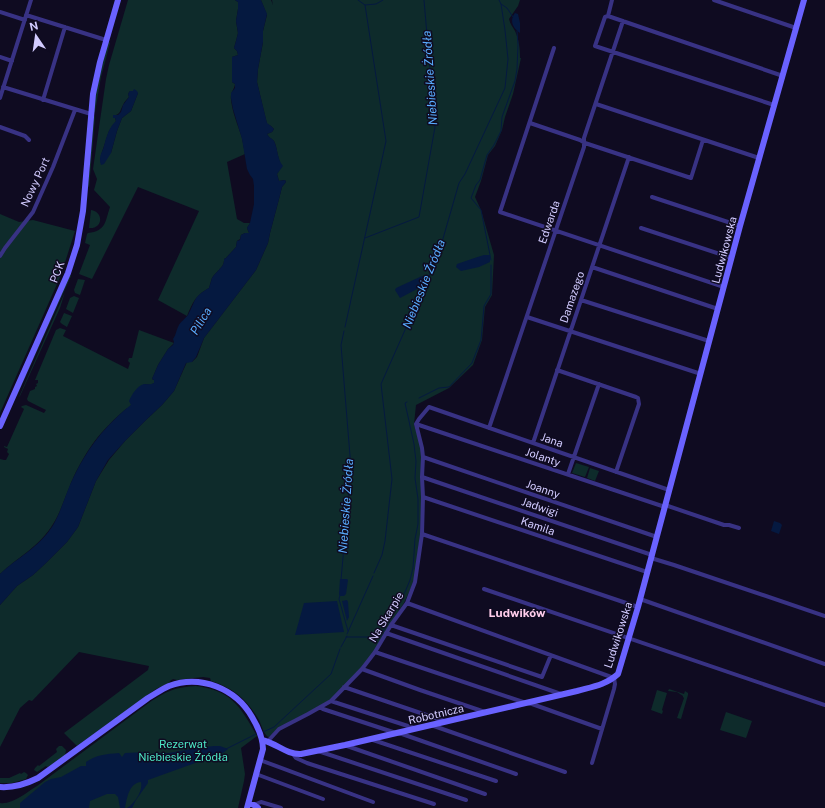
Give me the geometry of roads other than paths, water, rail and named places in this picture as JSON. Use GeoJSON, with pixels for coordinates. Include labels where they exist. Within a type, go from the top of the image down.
{"type":"FeatureCollection","features":[{"type":"Feature","properties":{"kind":"street"},"geometry":{"type":"LineString","coordinates":[[0,98],[31,0]]}},
{"type":"Feature","properties":{"kind":"street"},"geometry":{"type":"LineString","coordinates":[[3,87],[91,114],[98,70],[118,0]]}},
{"type":"Feature","properties":{"kind":"street"},"geometry":{"type":"LineString","coordinates":[[612,0],[608,16],[605,18],[595,46],[774,105]]}},
{"type":"Feature","properties":{"kind":"street"},"geometry":{"type":"LineString","coordinates":[[714,0],[796,28]]}},
{"type":"Feature","properties":{"kind":"street","name":"Ludwikowska"},"geometry":{"type":"LineString","coordinates":[[592,763],[615,684],[614,678],[620,669],[652,557],[740,226],[804,0]]}},
{"type":"Feature","properties":{"kind":"street"},"geometry":{"type":"LineString","coordinates":[[0,12],[65,27],[106,40]]}},
{"type":"Feature","properties":{"kind":"street"},"geometry":{"type":"LineString","coordinates":[[608,16],[783,76]]}},
{"type":"Feature","properties":{"kind":"street","name":"Edwarda"},"geometry":{"type":"LineString","coordinates":[[490,428],[584,147],[584,138],[623,21]]}},
{"type":"Feature","properties":{"kind":"street"},"geometry":{"type":"LineString","coordinates":[[43,100],[65,27]]}},
{"type":"Feature","properties":{"kind":"street"},"geometry":{"type":"LineString","coordinates":[[554,48],[500,212],[724,287]]}},
{"type":"Feature","properties":{"kind":"street"},"geometry":{"type":"LineString","coordinates":[[0,57],[12,61]]}},
{"type":"Feature","properties":{"kind":"street"},"geometry":{"type":"LineString","coordinates":[[596,104],[759,158]]}},
{"type":"Feature","properties":{"kind":"street","name":"Nowy Port"},"geometry":{"type":"LineString","coordinates":[[0,256],[33,212],[54,167],[75,110]]}},
{"type":"Feature","properties":{"kind":"street","name":"PCK"},"geometry":{"type":"LineString","coordinates":[[0,426],[57,299],[73,259],[83,211],[91,114]]}},
{"type":"Feature","properties":{"kind":"street"},"geometry":{"type":"LineString","coordinates":[[530,123],[691,178],[703,140]]}},
{"type":"Feature","properties":{"kind":"street"},"geometry":{"type":"LineString","coordinates":[[0,127],[24,136],[28,140]]}},
{"type":"Feature","properties":{"kind":"street","name":"Damazego"},"geometry":{"type":"LineString","coordinates":[[532,443],[629,157]]}},
{"type":"Feature","properties":{"kind":"street"},"geometry":{"type":"LineString","coordinates":[[652,197],[740,226]]}},
{"type":"Feature","properties":{"kind":"street"},"geometry":{"type":"LineString","coordinates":[[641,228],[732,258]]}},
{"type":"Feature","properties":{"kind":"street"},"geometry":{"type":"LineString","coordinates":[[592,267],[718,309]]}},
{"type":"Feature","properties":{"kind":"street"},"geometry":{"type":"LineString","coordinates":[[581,300],[709,341]]}},
{"type":"Feature","properties":{"kind":"street"},"geometry":{"type":"LineString","coordinates":[[527,317],[701,374]]}},
{"type":"Feature","properties":{"kind":"street"},"geometry":{"type":"LineString","coordinates":[[557,370],[638,398],[639,404],[616,472]]}},
{"type":"Feature","properties":{"kind":"street"},"geometry":{"type":"LineString","coordinates":[[568,474],[599,384]]}},
{"type":"Feature","properties":{"kind":"street","name":"Jana"},"geometry":{"type":"LineString","coordinates":[[416,424],[429,408],[670,490]]}},
{"type":"Feature","properties":{"kind":"street","name":"Na Skarpie"},"geometry":{"type":"LineString","coordinates":[[265,741],[279,729],[331,701],[362,670],[407,603],[415,582],[422,534],[423,458],[416,424]]}},
{"type":"Feature","properties":{"kind":"street","name":"Jolanty"},"geometry":{"type":"LineString","coordinates":[[416,424],[665,506]]}},
{"type":"Feature","properties":{"kind":"street","name":"Joanny"},"geometry":{"type":"LineString","coordinates":[[423,458],[657,537]]}},
{"type":"Feature","properties":{"kind":"street","name":"Jadwigi"},"geometry":{"type":"LineString","coordinates":[[422,477],[652,557]]}},
{"type":"Feature","properties":{"kind":"street","name":"Kamila"},"geometry":{"type":"LineString","coordinates":[[423,497],[647,572]]}},
{"type":"Feature","properties":{"kind":"street"},"geometry":{"type":"LineString","coordinates":[[665,506],[724,525],[729,524],[739,528]]}},
{"type":"Feature","properties":{"kind":"street"},"geometry":{"type":"LineString","coordinates":[[422,534],[638,607]]}},
{"type":"Feature","properties":{"kind":"street"},"geometry":{"type":"LineString","coordinates":[[652,557],[825,616]]}},
{"type":"Feature","properties":{"kind":"street"},"geometry":{"type":"LineString","coordinates":[[484,589],[825,705]]}},
{"type":"Feature","properties":{"kind":"street"},"geometry":{"type":"LineString","coordinates":[[640,600],[825,664]]}},
{"type":"Feature","properties":{"kind":"street"},"geometry":{"type":"LineString","coordinates":[[407,603],[614,678]]}},
{"type":"Feature","properties":{"kind":"street"},"geometry":{"type":"LineString","coordinates":[[391,625],[542,677],[551,655]]}},
{"type":"Feature","properties":{"kind":"street"},"geometry":{"type":"LineString","coordinates":[[386,633],[562,694]]}},
{"type":"Feature","properties":{"kind":"street"},"geometry":{"type":"LineString","coordinates":[[375,652],[602,729]]}},
{"type":"Feature","properties":{"kind":"street"},"geometry":{"type":"LineString","coordinates":[[362,670],[486,712]]}},
{"type":"Feature","properties":{"kind":"street","name":"Robotnicza"},"geometry":{"type":"LineString","coordinates":[[293,754],[301,754],[345,745],[526,703],[602,684],[614,678]]}},
{"type":"Feature","properties":{"kind":"street"},"geometry":{"type":"LineString","coordinates":[[0,787],[24,784],[38,778],[155,693],[168,686],[190,682],[205,683],[229,692],[240,701],[249,712],[265,741],[293,754],[296,758],[307,763],[434,804]]}},
{"type":"Feature","properties":{"kind":"street"},"geometry":{"type":"LineString","coordinates":[[344,687],[446,721]]}},
{"type":"Feature","properties":{"kind":"street"},"geometry":{"type":"LineString","coordinates":[[331,701],[416,728]]}},
{"type":"Feature","properties":{"kind":"street"},"geometry":{"type":"LineString","coordinates":[[320,707],[516,774]]}},
{"type":"Feature","properties":{"kind":"street"},"geometry":{"type":"LineString","coordinates":[[430,725],[565,772]]}},
{"type":"Feature","properties":{"kind":"street"},"geometry":{"type":"LineString","coordinates":[[370,739],[496,781]]}},
{"type":"Feature","properties":{"kind":"street"},"geometry":{"type":"LineString","coordinates":[[252,806],[256,774],[265,741]]}},
{"type":"Feature","properties":{"kind":"street"},"geometry":{"type":"LineString","coordinates":[[345,745],[485,794]]}},
{"type":"Feature","properties":{"kind":"street"},"geometry":{"type":"LineString","coordinates":[[318,750],[466,800]]}},
{"type":"Feature","properties":{"kind":"street"},"geometry":{"type":"LineString","coordinates":[[260,760],[373,802]]}},
{"type":"Feature","properties":{"kind":"street"},"geometry":{"type":"LineString","coordinates":[[256,774],[323,799]]}},
{"type":"Feature","properties":{"kind":"street"},"geometry":{"type":"LineString","coordinates":[[252,806],[261,802],[281,808]]}},
{"type":"Feature","properties":{"kind":"water","name":"Pilica"},"geometry":{"type":"Polygon","coordinates":[[[235,0],[261,0],[267,14],[263,31],[263,42],[257,82],[267,123],[274,129],[272,132],[267,134],[274,141],[283,166],[277,174],[279,181],[285,180],[286,182],[282,187],[268,243],[256,270],[204,338],[196,357],[192,362],[186,363],[174,391],[108,460],[96,481],[78,527],[67,542],[33,575],[17,586],[0,605],[0,574],[34,547],[52,527],[60,512],[74,476],[89,450],[108,426],[131,405],[129,401],[137,388],[144,384],[154,383],[154,380],[152,379],[158,365],[168,349],[173,345],[173,339],[179,325],[188,315],[197,297],[209,288],[212,278],[222,267],[224,259],[236,247],[237,241],[240,240],[241,235],[249,233],[247,228],[250,223],[254,204],[254,186],[253,179],[247,169],[242,139],[231,98],[231,93],[235,88],[235,84],[232,82],[232,57],[238,55],[234,48],[238,33],[236,21],[238,2],[235,0]]]}},
{"type":"Feature","properties":{"kind":"water"},"geometry":{"type":"Polygon","coordinates":[[[515,13],[518,14],[520,33],[515,29],[512,22],[515,13]]]}},
{"type":"Feature","properties":{"kind":"water"},"geometry":{"type":"Polygon","coordinates":[[[134,89],[138,93],[131,111],[122,118],[111,153],[104,164],[101,165],[100,157],[107,136],[111,126],[116,121],[115,118],[113,118],[113,115],[118,115],[121,112],[123,105],[129,97],[128,94],[134,89]]]}},
{"type":"Feature","properties":{"kind":"water"},"geometry":{"type":"Polygon","coordinates":[[[484,255],[490,255],[490,262],[479,267],[461,271],[456,267],[457,264],[484,255]]]}},
{"type":"Feature","properties":{"kind":"water"},"geometry":{"type":"Polygon","coordinates":[[[422,276],[424,277],[423,284],[419,288],[400,298],[395,290],[396,288],[422,276]]]}},
{"type":"Feature","properties":{"kind":"water"},"geometry":{"type":"Polygon","coordinates":[[[774,521],[782,525],[779,534],[771,531],[774,521]]]}},
{"type":"Feature","properties":{"kind":"water"},"geometry":{"type":"Polygon","coordinates":[[[340,579],[348,580],[346,594],[344,596],[340,596],[339,594],[340,579]]]}},
{"type":"Feature","properties":{"kind":"water"},"geometry":{"type":"Polygon","coordinates":[[[347,600],[349,617],[347,621],[342,601],[347,600]]]}},
{"type":"Feature","properties":{"kind":"water"},"geometry":{"type":"Polygon","coordinates":[[[337,601],[344,632],[295,635],[304,603],[337,601]]]}},
{"type":"Feature","properties":{"kind":"water"},"geometry":{"type":"Polygon","coordinates":[[[220,746],[228,749],[223,753],[148,780],[148,783],[132,808],[127,808],[138,796],[141,789],[141,782],[137,783],[131,788],[125,808],[120,808],[118,797],[115,794],[107,794],[90,801],[89,808],[20,808],[20,803],[45,782],[61,777],[81,766],[86,766],[86,762],[97,756],[119,753],[122,757],[125,753],[147,752],[149,757],[155,759],[156,757],[154,753],[169,753],[220,746]]]}},
{"type":"Feature","properties":{"kind":"waterway","name":"Niebieskie Źródła"},"geometry":{"type":"LineString","coordinates":[[358,0],[365,5],[376,4],[383,0]]}},
{"type":"Feature","properties":{"kind":"waterway","name":"Niebieskie Żródła"},"geometry":{"type":"LineString","coordinates":[[365,238],[419,217],[435,127],[424,0]]}},
{"type":"Feature","properties":{"kind":"waterway","name":"Niebieskie Źródła"},"geometry":{"type":"LineString","coordinates":[[374,573],[382,555],[385,541],[392,479],[381,384],[438,256],[459,183],[465,174],[505,88],[508,59],[505,30],[499,0]]}},
{"type":"Feature","properties":{"kind":"waterway"},"geometry":{"type":"LineString","coordinates":[[501,4],[507,8],[513,17]]}},
{"type":"Feature","properties":{"kind":"waterway","name":"Niebieskie Żródła"},"geometry":{"type":"LineString","coordinates":[[345,327],[386,141],[365,5]]}},
{"type":"Feature","properties":{"kind":"waterway"},"geometry":{"type":"LineString","coordinates":[[491,260],[481,210],[471,198],[476,185],[480,180],[487,155],[501,131],[502,117],[515,81],[518,45],[517,31]]}},
{"type":"Feature","properties":{"kind":"waterway"},"geometry":{"type":"LineString","coordinates":[[419,398],[439,388],[449,387],[472,363],[481,340],[484,306],[491,294],[491,265]]}},
{"type":"Feature","properties":{"kind":"waterway","name":"Niebieskie Żródła"},"geometry":{"type":"LineString","coordinates":[[341,580],[351,468],[341,345],[344,331]]}},
{"type":"Feature","properties":{"kind":"waterway"},"geometry":{"type":"LineString","coordinates":[[346,637],[380,637],[410,580],[413,568],[415,539],[418,524],[418,499],[415,478],[416,461],[414,444],[405,403],[407,402]]}},
{"type":"Feature","properties":{"kind":"waterway","name":"Niebieskie Źródła"},"geometry":{"type":"LineString","coordinates":[[347,634],[373,576]]}},
{"type":"Feature","properties":{"kind":"waterway","name":"Niebieskie Żródła"},"geometry":{"type":"LineString","coordinates":[[340,595],[339,599],[348,631]]}},
{"type":"Feature","properties":{"kind":"waterway","name":"Niebieskie Źródła"},"geometry":{"type":"LineString","coordinates":[[341,647],[347,636]]}},
{"type":"Feature","properties":{"kind":"waterway","name":"Niebieskie Źródła"},"geometry":{"type":"LineString","coordinates":[[263,732],[274,727],[331,674],[340,649]]}},
{"type":"Feature","properties":{"kind":"waterway","name":"Niebieskie Źródła"},"geometry":{"type":"LineString","coordinates":[[226,749],[256,734]]}},
{"type":"Feature","properties":{"kind":"district","name":"Ludwików"},"geometry":{"type":"Point","coordinates":[517,613]}},
{"type":"Feature","properties":{"kind":"park label","name":"Rezerwat Niebieskie Źródła"},"geometry":{"type":"Point","coordinates":[183,750]}}]}
